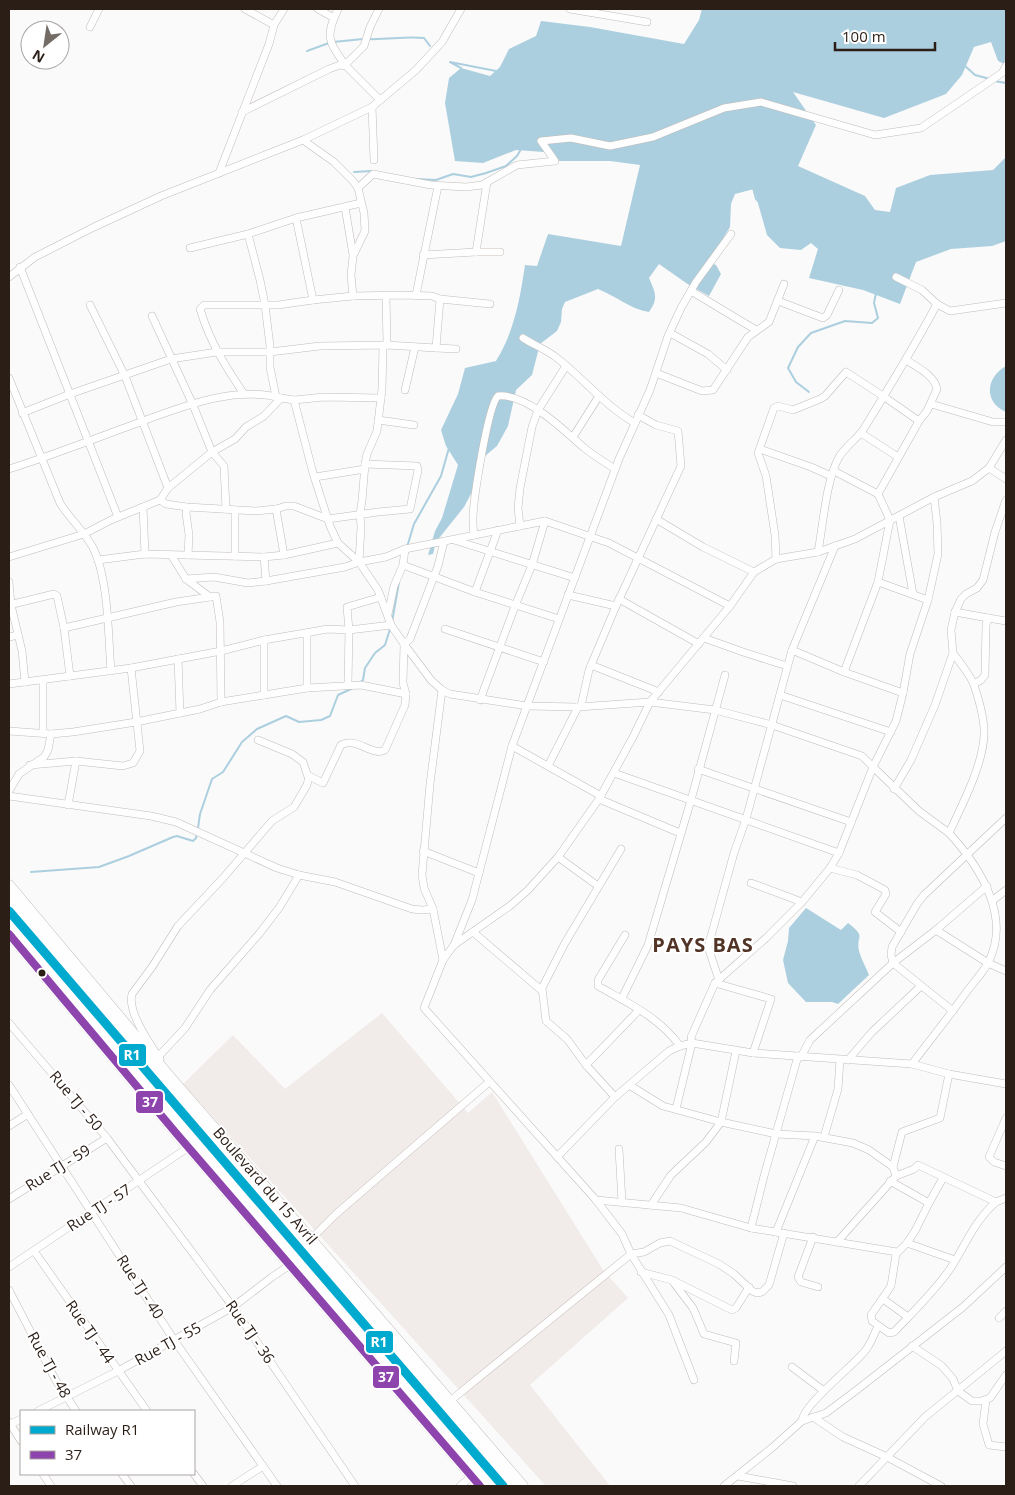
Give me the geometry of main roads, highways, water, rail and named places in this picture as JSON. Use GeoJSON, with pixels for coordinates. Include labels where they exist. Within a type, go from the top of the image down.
{"type":"FeatureCollection","features":[{"type":"Feature","properties":{"kind":"highway","name":"Boulevard du 15 Avril"},"geometry":{"type":"LineString","coordinates":[[9,900],[511,1486]]}},
{"type":"Feature","properties":{"kind":"highway","name":"Boulevard du 15 Avril"},"geometry":{"type":"LineString","coordinates":[[9,923],[492,1486]]}},
{"type":"Feature","properties":{"kind":"main road","name":"Boulevard du 15 Avril"},"geometry":{"type":"LineString","coordinates":[[9,886],[170,1077],[312,1239],[523,1486]]}},
{"type":"Feature","properties":{"kind":"main road","name":"Boulevard du 15 Avril"},"geometry":{"type":"LineString","coordinates":[[9,934],[480,1486]]}},
{"type":"Feature","properties":{"kind":"water"},"geometry":{"type":"Polygon","coordinates":[[[702,9],[1006,9],[1006,65],[998,61],[991,42],[974,47],[962,75],[946,94],[884,118],[793,92],[816,125],[798,166],[865,196],[875,210],[890,212],[896,188],[930,175],[993,170],[1006,157],[1006,241],[992,246],[951,249],[916,262],[900,304],[863,290],[809,278],[818,249],[811,243],[801,250],[780,248],[767,235],[754,189],[735,194],[731,204],[730,227],[709,262],[716,265],[721,274],[709,296],[689,285],[659,264],[649,278],[655,299],[649,312],[629,305],[598,289],[565,302],[557,331],[540,344],[532,375],[516,390],[508,426],[497,446],[485,456],[472,492],[464,507],[436,542],[433,554],[428,555],[435,531],[442,518],[458,465],[446,446],[441,430],[458,394],[465,368],[496,361],[512,327],[525,265],[537,266],[548,234],[621,246],[640,165],[610,161],[555,161],[544,152],[516,150],[483,163],[455,161],[445,103],[449,78],[461,68],[490,76],[500,67],[509,49],[536,36],[541,21],[590,27],[684,44],[699,20],[702,9]]]}},
{"type":"Feature","properties":{"kind":"water"},"geometry":{"type":"Polygon","coordinates":[[[1006,366],[1006,412],[993,402],[990,389],[994,376],[1006,366]]]}},
{"type":"Feature","properties":{"kind":"water"},"geometry":{"type":"Polygon","coordinates":[[[806,908],[841,930],[848,923],[860,936],[859,951],[869,975],[838,1004],[832,1002],[806,1002],[788,983],[783,960],[789,928],[806,908]]]}},
{"type":"Feature","properties":{"kind":"waterway"},"geometry":{"type":"LineString","coordinates":[[368,39],[424,38],[430,46]]}},
{"type":"Feature","properties":{"kind":"waterway"},"geometry":{"type":"LineString","coordinates":[[333,42],[363,39]]}},
{"type":"Feature","properties":{"kind":"waterway"},"geometry":{"type":"LineString","coordinates":[[307,51],[329,43]]}},
{"type":"Feature","properties":{"kind":"waterway"},"geometry":{"type":"LineString","coordinates":[[461,68],[450,62],[496,71]]}},
{"type":"Feature","properties":{"kind":"waterway"},"geometry":{"type":"LineString","coordinates":[[964,65],[975,75],[990,79]]}},
{"type":"Feature","properties":{"kind":"waterway"},"geometry":{"type":"LineString","coordinates":[[994,81],[1006,83]]}},
{"type":"Feature","properties":{"kind":"waterway"},"geometry":{"type":"LineString","coordinates":[[416,179],[436,180],[453,174],[471,177],[486,173],[506,166],[517,156],[521,149]]}},
{"type":"Feature","properties":{"kind":"waterway"},"geometry":{"type":"LineString","coordinates":[[354,172],[372,171]]}},
{"type":"Feature","properties":{"kind":"waterway"},"geometry":{"type":"LineString","coordinates":[[753,188],[756,199],[759,202]]}},
{"type":"Feature","properties":{"kind":"waterway"},"geometry":{"type":"LineString","coordinates":[[809,392],[796,382],[788,368],[798,347],[811,333],[845,321],[872,323],[878,318],[874,303],[876,293]]}},
{"type":"Feature","properties":{"kind":"waterway"},"geometry":{"type":"LineString","coordinates":[[407,547],[414,524],[441,476],[449,448]]}},
{"type":"Feature","properties":{"kind":"waterway"},"geometry":{"type":"LineString","coordinates":[[392,622],[399,582]]}},
{"type":"Feature","properties":{"kind":"waterway"},"geometry":{"type":"LineString","coordinates":[[359,683],[363,680],[365,668],[375,653],[385,645],[390,629]]}},
{"type":"Feature","properties":{"kind":"waterway"},"geometry":{"type":"LineString","coordinates":[[198,828],[200,814],[212,779],[223,772],[242,742],[257,729],[286,716],[299,722],[321,720],[330,716],[338,695],[351,689]]}},
{"type":"Feature","properties":{"kind":"waterway"},"geometry":{"type":"LineString","coordinates":[[31,872],[99,867],[173,837],[177,836],[193,841],[197,833]]}},
{"type":"Feature","properties":{"kind":"rail line","name":"R1"},"geometry":{"type":"LineString","coordinates":[[9,911],[503,1486]]}},
{"type":"Feature","properties":{"kind":"district","name":"PAYS BAS"},"geometry":{"type":"Point","coordinates":[703,945]}}]}
